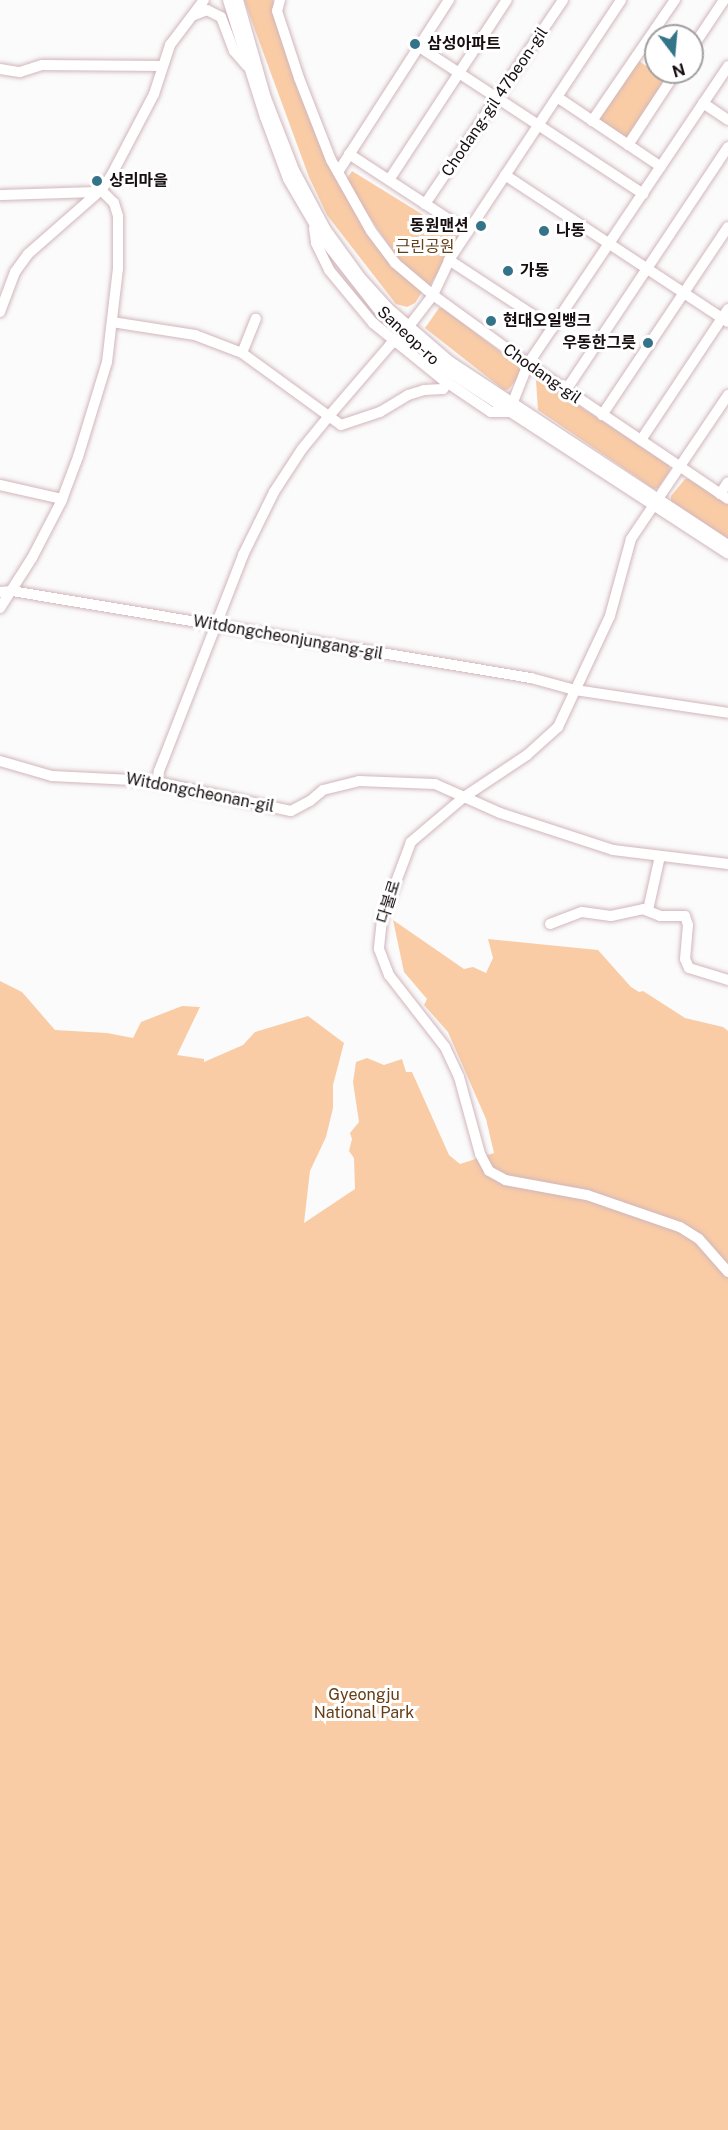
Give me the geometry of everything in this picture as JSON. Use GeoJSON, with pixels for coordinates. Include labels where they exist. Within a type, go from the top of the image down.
{"type":"FeatureCollection","features":[{"type":"Feature","properties":{"kind":"street"},"geometry":{"type":"LineString","coordinates":[[0,312],[15,272],[28,254],[100,191],[138,129],[154,94],[170,45],[204,0]]}},
{"type":"Feature","properties":{"kind":"street","name":"Saneop-ro"},"geometry":{"type":"LineString","coordinates":[[228,0],[274,144],[288,179],[314,224],[356,283],[402,334],[443,368],[510,407],[728,545]]}},
{"type":"Feature","properties":{"kind":"street","name":"Saneop-ro"},"geometry":{"type":"LineString","coordinates":[[237,0],[279,135],[310,202],[327,230],[402,334]]}},
{"type":"Feature","properties":{"kind":"street","name":"Chodang-gil"},"geometry":{"type":"LineString","coordinates":[[280,0],[277,10],[298,78],[338,172],[371,231],[395,263],[433,296],[528,364],[724,496]]}},
{"type":"Feature","properties":{"kind":"street"},"geometry":{"type":"LineString","coordinates":[[338,172],[421,48],[449,0]]}},
{"type":"Feature","properties":{"kind":"street"},"geometry":{"type":"LineString","coordinates":[[388,180],[507,0]]}},
{"type":"Feature","properties":{"kind":"street","name":"Chodang-gil 47beon-gil"},"geometry":{"type":"LineString","coordinates":[[425,204],[563,0]]}},
{"type":"Feature","properties":{"kind":"street"},"geometry":{"type":"LineString","coordinates":[[158,783],[159,771],[243,555],[274,492],[302,449],[433,296],[449,260],[621,0]]}},
{"type":"Feature","properties":{"kind":"street"},"geometry":{"type":"LineString","coordinates":[[592,121],[675,0]]}},
{"type":"Feature","properties":{"kind":"street"},"geometry":{"type":"LineString","coordinates":[[704,30],[724,0]]}},
{"type":"Feature","properties":{"kind":"street"},"geometry":{"type":"LineString","coordinates":[[191,16],[207,10],[222,17],[234,51],[250,70]]}},
{"type":"Feature","properties":{"kind":"street"},"geometry":{"type":"LineString","coordinates":[[421,48],[642,194]]}},
{"type":"Feature","properties":{"kind":"street"},"geometry":{"type":"LineString","coordinates":[[0,69],[20,72],[42,65],[162,66]]}},
{"type":"Feature","properties":{"kind":"street"},"geometry":{"type":"LineString","coordinates":[[402,334],[448,383],[491,412],[510,407],[528,364],[728,66]]}},
{"type":"Feature","properties":{"kind":"street"},"geometry":{"type":"LineString","coordinates":[[628,145],[668,84]]}},
{"type":"Feature","properties":{"kind":"street"},"geometry":{"type":"LineString","coordinates":[[557,97],[661,167]]}},
{"type":"Feature","properties":{"kind":"street"},"geometry":{"type":"LineString","coordinates":[[703,103],[728,120]]}},
{"type":"Feature","properties":{"kind":"street"},"geometry":{"type":"LineString","coordinates":[[566,390],[728,147]]}},
{"type":"Feature","properties":{"kind":"street"},"geometry":{"type":"LineString","coordinates":[[349,154],[468,232]]}},
{"type":"Feature","properties":{"kind":"street"},"geometry":{"type":"LineString","coordinates":[[505,175],[684,293],[726,317],[640,441]]}},
{"type":"Feature","properties":{"kind":"street"},"geometry":{"type":"LineString","coordinates":[[0,195],[100,191],[114,203],[118,216],[118,268],[107,362],[62,499],[12,591],[0,608]]}},
{"type":"Feature","properties":{"kind":"street"},"geometry":{"type":"LineString","coordinates":[[602,415],[728,227]]}},
{"type":"Feature","properties":{"kind":"street"},"geometry":{"type":"LineString","coordinates":[[449,260],[553,328]]}},
{"type":"Feature","properties":{"kind":"street"},"geometry":{"type":"LineString","coordinates":[[242,352],[256,319]]}},
{"type":"Feature","properties":{"kind":"street"},"geometry":{"type":"LineString","coordinates":[[112,322],[195,335],[242,352],[341,425],[380,412],[408,395],[443,388],[448,383]]}},
{"type":"Feature","properties":{"kind":"street","name":"다불로"},"geometry":{"type":"LineString","coordinates":[[728,395],[631,538],[610,616],[558,727],[526,755],[464,797],[411,842],[381,919],[379,949],[389,975],[445,1047],[459,1077],[480,1154],[489,1171],[505,1180],[587,1195],[680,1227],[699,1239],[728,1272]]}},
{"type":"Feature","properties":{"kind":"street"},"geometry":{"type":"LineString","coordinates":[[724,496],[728,482]]}},
{"type":"Feature","properties":{"kind":"street"},"geometry":{"type":"LineString","coordinates":[[0,485],[62,499]]}},
{"type":"Feature","properties":{"kind":"street","name":"Saneop-ro"},"geometry":{"type":"LineString","coordinates":[[657,502],[728,554]]}},
{"type":"Feature","properties":{"kind":"street","name":"Witdongcheonjungang-gil"},"geometry":{"type":"LineString","coordinates":[[0,592],[12,591],[215,627],[531,678],[575,690],[728,712]]}},
{"type":"Feature","properties":{"kind":"street","name":"Witdongcheonan-gil"},"geometry":{"type":"LineString","coordinates":[[0,761],[52,776],[117,777],[158,783],[291,811],[310,801],[323,790],[359,781],[435,784],[500,813],[613,850],[728,864]]}},
{"type":"Feature","properties":{"kind":"street"},"geometry":{"type":"LineString","coordinates":[[648,910],[660,856]]}},
{"type":"Feature","properties":{"kind":"street"},"geometry":{"type":"LineString","coordinates":[[550,924],[582,912],[611,915],[648,910],[660,916],[687,918],[685,959],[689,968],[708,976],[728,980]]}},
{"type":"Feature","properties":{"kind":"green space"},"geometry":{"type":"Polygon","coordinates":[[[244,0],[273,0],[332,172],[386,257],[422,292],[415,303],[407,307],[396,304],[327,215],[309,177],[244,0]]]}},
{"type":"Feature","properties":{"kind":"green space"},"geometry":{"type":"Polygon","coordinates":[[[639,61],[644,64],[644,84],[667,84],[629,140],[599,120],[639,61]]]}},
{"type":"Feature","properties":{"kind":"green space","name":"근린공원"},"geometry":{"type":"Polygon","coordinates":[[[352,171],[462,239],[427,289],[399,260],[362,206],[346,180],[352,171]]]}},
{"type":"Feature","properties":{"kind":"green space"},"geometry":{"type":"Polygon","coordinates":[[[439,308],[443,308],[520,367],[521,374],[508,390],[504,390],[425,328],[439,308]]]}},
{"type":"Feature","properties":{"kind":"green space"},"geometry":{"type":"Polygon","coordinates":[[[540,380],[669,465],[670,471],[658,488],[654,489],[538,410],[536,381],[540,380]]]}},
{"type":"Feature","properties":{"kind":"green space"},"geometry":{"type":"Polygon","coordinates":[[[685,479],[689,479],[728,504],[728,539],[671,501],[671,496],[685,479]]]}},
{"type":"Feature","properties":{"kind":"green space","name":"Gyeongju National Park"},"geometry":{"type":"Polygon","coordinates":[[[393,920],[464,969],[473,967],[486,973],[493,958],[488,939],[598,950],[631,987],[639,992],[643,991],[685,1018],[723,1027],[728,1031],[728,2130],[0,2130],[0,981],[22,992],[55,1030],[107,1033],[133,1038],[141,1022],[182,1006],[200,1007],[177,1055],[204,1059],[204,1062],[243,1045],[255,1032],[308,1016],[344,1043],[333,1085],[333,1108],[326,1137],[310,1171],[304,1223],[355,1189],[354,1158],[349,1151],[352,1139],[350,1133],[359,1122],[353,1082],[356,1062],[367,1058],[384,1065],[402,1059],[406,1072],[412,1072],[449,1155],[460,1164],[494,1153],[486,1119],[448,1032],[424,1005],[427,999],[404,972],[393,920]]]}},
{"type":"Feature","properties":{"kind":"place","name":"삼성아파트"},"geometry":{"type":"Point","coordinates":[415,44]}},
{"type":"Feature","properties":{"kind":"place","name":"상리마을"},"geometry":{"type":"Point","coordinates":[97,181]}},
{"type":"Feature","properties":{"kind":"place","name":"동원맨션"},"geometry":{"type":"Point","coordinates":[481,226]}},
{"type":"Feature","properties":{"kind":"place","name":"나동"},"geometry":{"type":"Point","coordinates":[544,231]}},
{"type":"Feature","properties":{"kind":"place","name":"가동"},"geometry":{"type":"Point","coordinates":[508,271]}},
{"type":"Feature","properties":{"kind":"place","name":"현대오일뱅크"},"geometry":{"type":"Point","coordinates":[491,321]}},
{"type":"Feature","properties":{"kind":"place","name":"우동한그릇"},"geometry":{"type":"Point","coordinates":[648,343]}}]}
